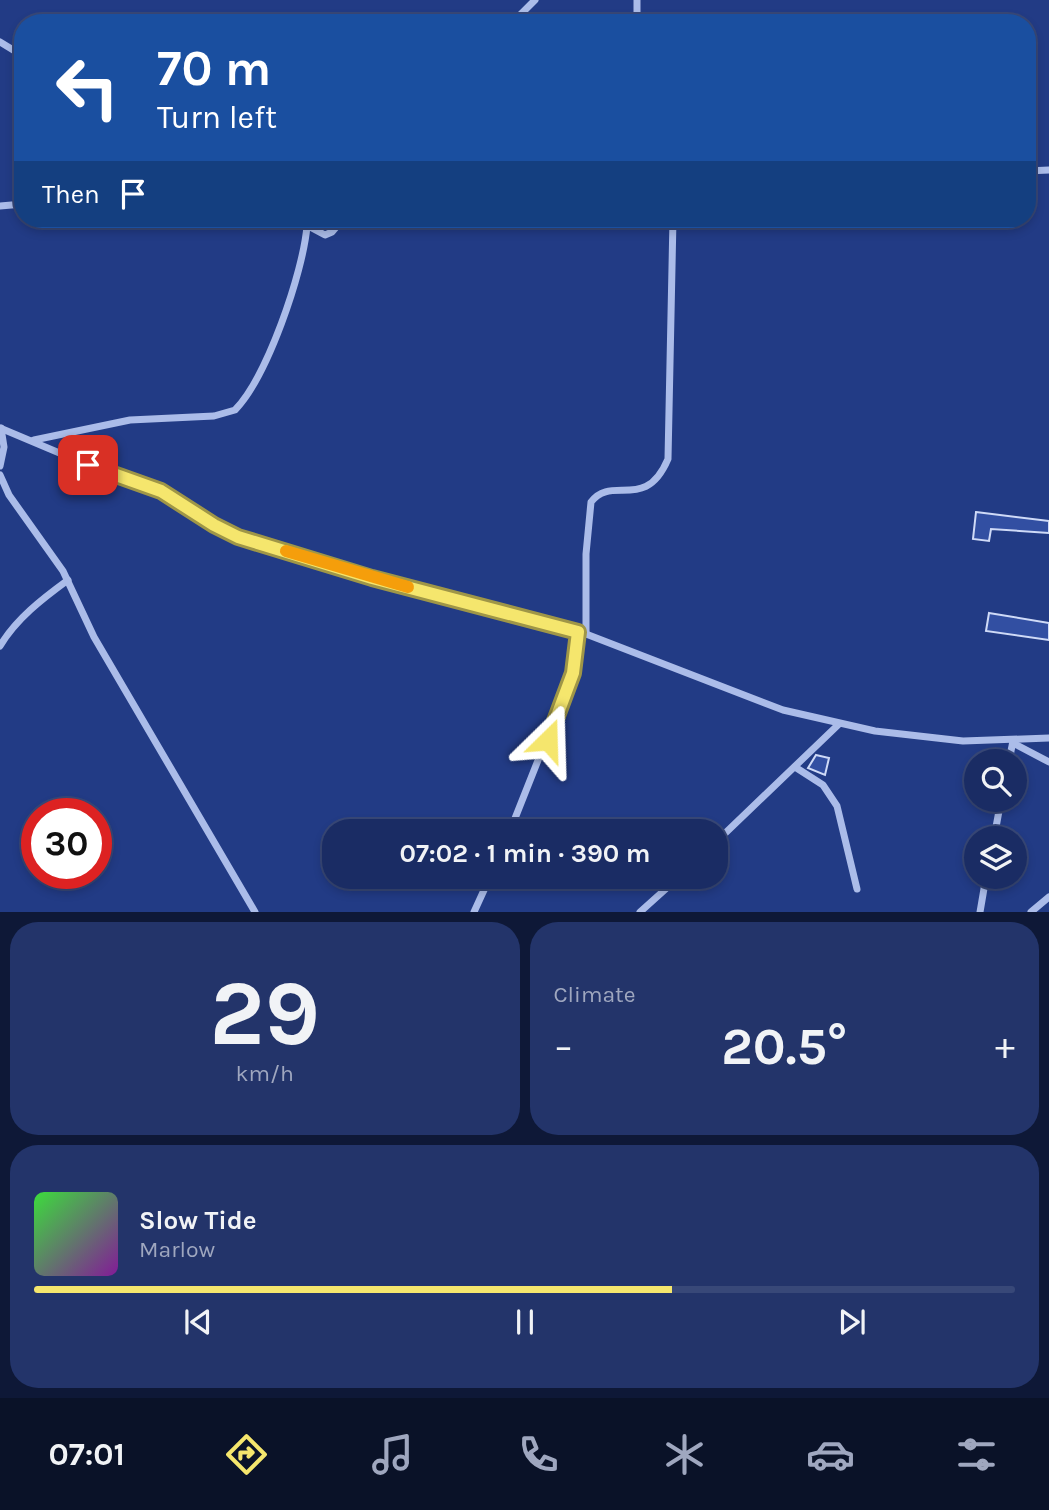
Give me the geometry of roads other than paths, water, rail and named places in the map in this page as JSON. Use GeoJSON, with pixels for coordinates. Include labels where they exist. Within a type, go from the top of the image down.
{"type":"FeatureCollection","features":[{"type":"Feature","properties":{"kind":"street"},"geometry":{"type":"LineString","coordinates":[[521,14],[535,0]]}},
{"type":"Feature","properties":{"kind":"street"},"geometry":{"type":"LineString","coordinates":[[33,440],[130,420],[214,416],[235,410],[268,355],[289,298],[306,228]]}},
{"type":"Feature","properties":{"kind":"street"},"geometry":{"type":"LineString","coordinates":[[312,228],[326,234],[335,228]]}},
{"type":"Feature","properties":{"kind":"street"},"geometry":{"type":"LineString","coordinates":[[586,634],[586,554],[591,502],[598,495],[640,490],[652,485],[661,476],[668,459],[673,228]]}},
{"type":"Feature","properties":{"kind":"street"},"geometry":{"type":"LineString","coordinates":[[0,428],[88,465],[161,491],[238,537],[372,578],[586,634],[652,657],[748,699],[839,724],[963,741],[1049,738]]}},
{"type":"Feature","properties":{"kind":"street"},"geometry":{"type":"LineString","coordinates":[[0,428],[4,447],[0,466]]}},
{"type":"Feature","properties":{"kind":"street"},"geometry":{"type":"LineString","coordinates":[[0,475],[9,495],[68,580],[94,637],[255,912]]}},
{"type":"Feature","properties":{"kind":"street"},"geometry":{"type":"LineString","coordinates":[[0,646],[9,631],[25,615],[68,580]]}},
{"type":"Feature","properties":{"kind":"street"},"geometry":{"type":"LineString","coordinates":[[515,819],[573,673],[578,632]]}},
{"type":"Feature","properties":{"kind":"street"},"geometry":{"type":"LineString","coordinates":[[728,831],[839,724]]}},
{"type":"Feature","properties":{"kind":"street"},"geometry":{"type":"LineString","coordinates":[[1011,749],[1013,741]]}},
{"type":"Feature","properties":{"kind":"street"},"geometry":{"type":"LineString","coordinates":[[1013,741],[1049,762]]}},
{"type":"Feature","properties":{"kind":"street"},"geometry":{"type":"LineString","coordinates":[[795,767],[823,785],[837,806],[857,889]]}},
{"type":"Feature","properties":{"kind":"street"},"geometry":{"type":"LineString","coordinates":[[474,912],[485,889]]}},
{"type":"Feature","properties":{"kind":"street"},"geometry":{"type":"LineString","coordinates":[[640,912],[666,889]]}},
{"type":"Feature","properties":{"kind":"street"},"geometry":{"type":"LineString","coordinates":[[980,912],[984,889]]}},
{"type":"Feature","properties":{"kind":"street"},"geometry":{"type":"LineString","coordinates":[[1031,912],[1049,897]]}}]}
